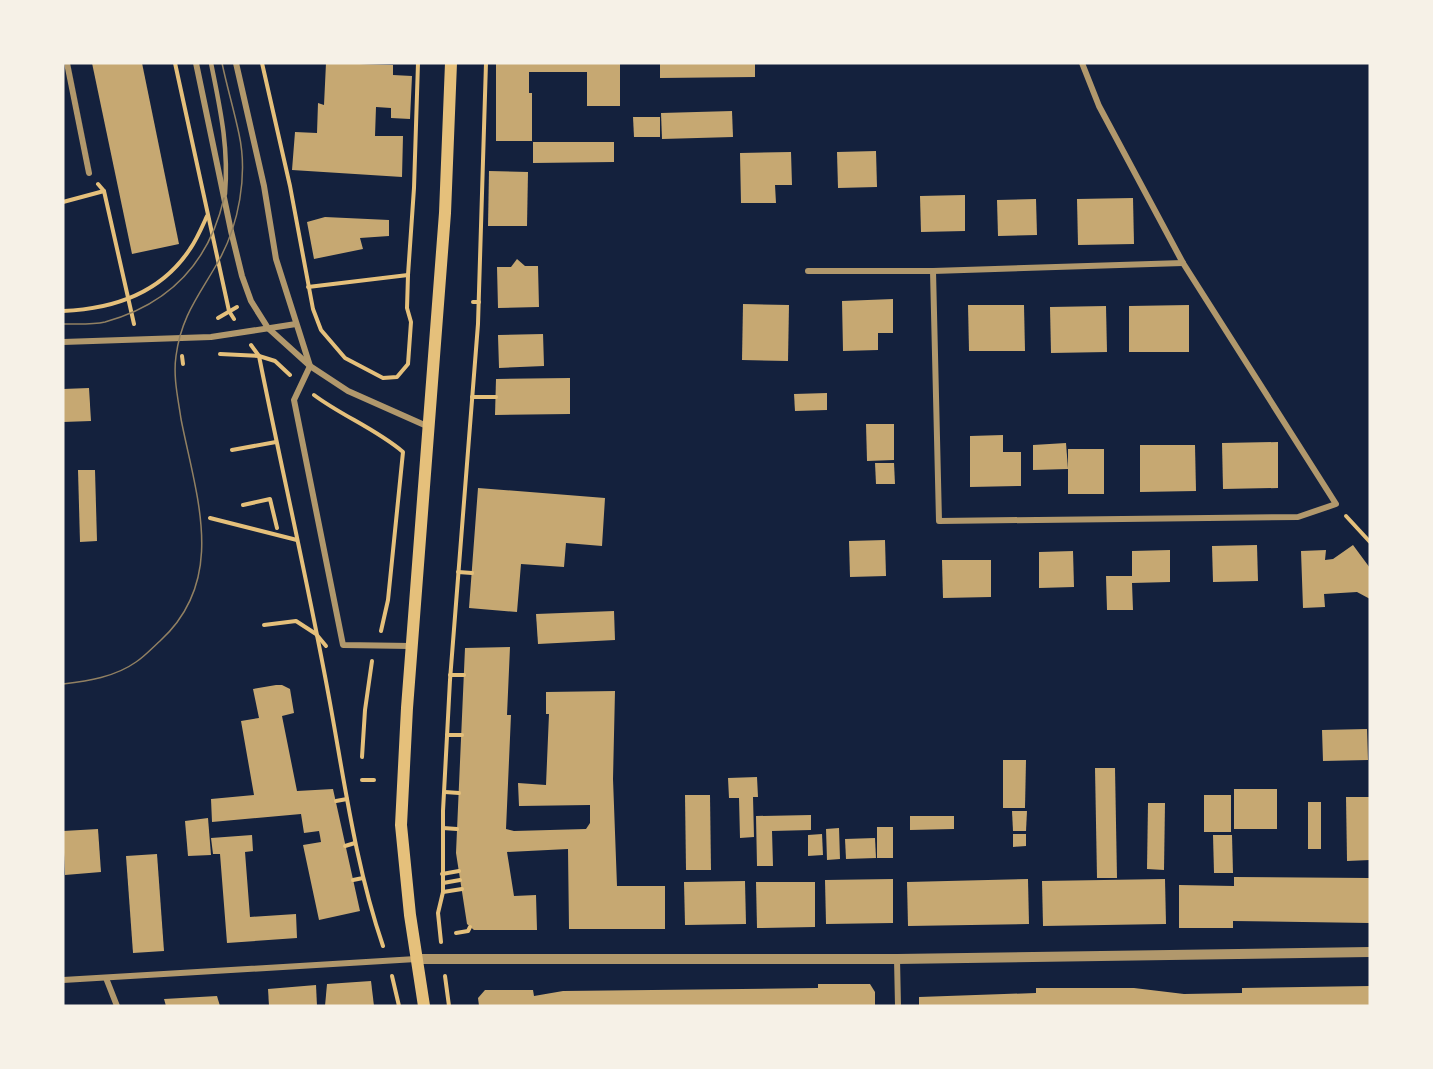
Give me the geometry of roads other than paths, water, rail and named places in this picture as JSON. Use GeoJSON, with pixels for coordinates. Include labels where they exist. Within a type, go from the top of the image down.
{"type":"FeatureCollection","features":[{"type":"Feature","properties":{"kind":"main road"},"geometry":{"type":"LineString","coordinates":[[424,1006],[416,959],[401,825],[412,646],[445,213],[451,63]]}},
{"type":"Feature","properties":{"kind":"street"},"geometry":{"type":"LineString","coordinates":[[67,63],[89,173]]}},
{"type":"Feature","properties":{"kind":"street"},"geometry":{"type":"LineString","coordinates":[[196,63],[231,231],[251,301],[268,328],[310,366],[348,391],[429,427]]}},
{"type":"Feature","properties":{"kind":"street"},"geometry":{"type":"LineString","coordinates":[[236,63],[264,186],[276,260],[310,366],[294,400],[343,645],[412,646]]}},
{"type":"Feature","properties":{"kind":"street"},"geometry":{"type":"LineString","coordinates":[[933,271],[939,521],[1298,517],[1336,504],[1183,263],[1099,106],[1082,63]]}},
{"type":"Feature","properties":{"kind":"street"},"geometry":{"type":"LineString","coordinates":[[808,271],[933,271],[1183,263]]}},
{"type":"Feature","properties":{"kind":"street"},"geometry":{"type":"LineString","coordinates":[[63,342],[211,337],[296,324]]}},
{"type":"Feature","properties":{"kind":"street"},"geometry":{"type":"LineString","coordinates":[[63,980],[416,959],[897,959],[1370,952]]}},
{"type":"Feature","properties":{"kind":"street"},"geometry":{"type":"LineString","coordinates":[[897,959],[898,1006]]}},
{"type":"Feature","properties":{"kind":"street"},"geometry":{"type":"LineString","coordinates":[[106,978],[117,1006]]}},
{"type":"Feature","properties":{"kind":"lane"},"geometry":{"type":"LineString","coordinates":[[211,63],[222,115],[227,163],[225,198]]}},
{"type":"Feature","properties":{"kind":"tram line"},"geometry":{"type":"LineString","coordinates":[[63,684],[110,675],[136,662],[160,641],[181,617],[194,591],[200,564],[202,536],[194,477],[177,395],[175,364],[182,329],[192,306],[225,248],[240,200],[242,150],[222,63]]}},
{"type":"Feature","properties":{"kind":"tram line"},"geometry":{"type":"LineString","coordinates":[[63,324],[105,322],[149,304],[167,292],[197,261],[208,242],[224,198]]}}]}
